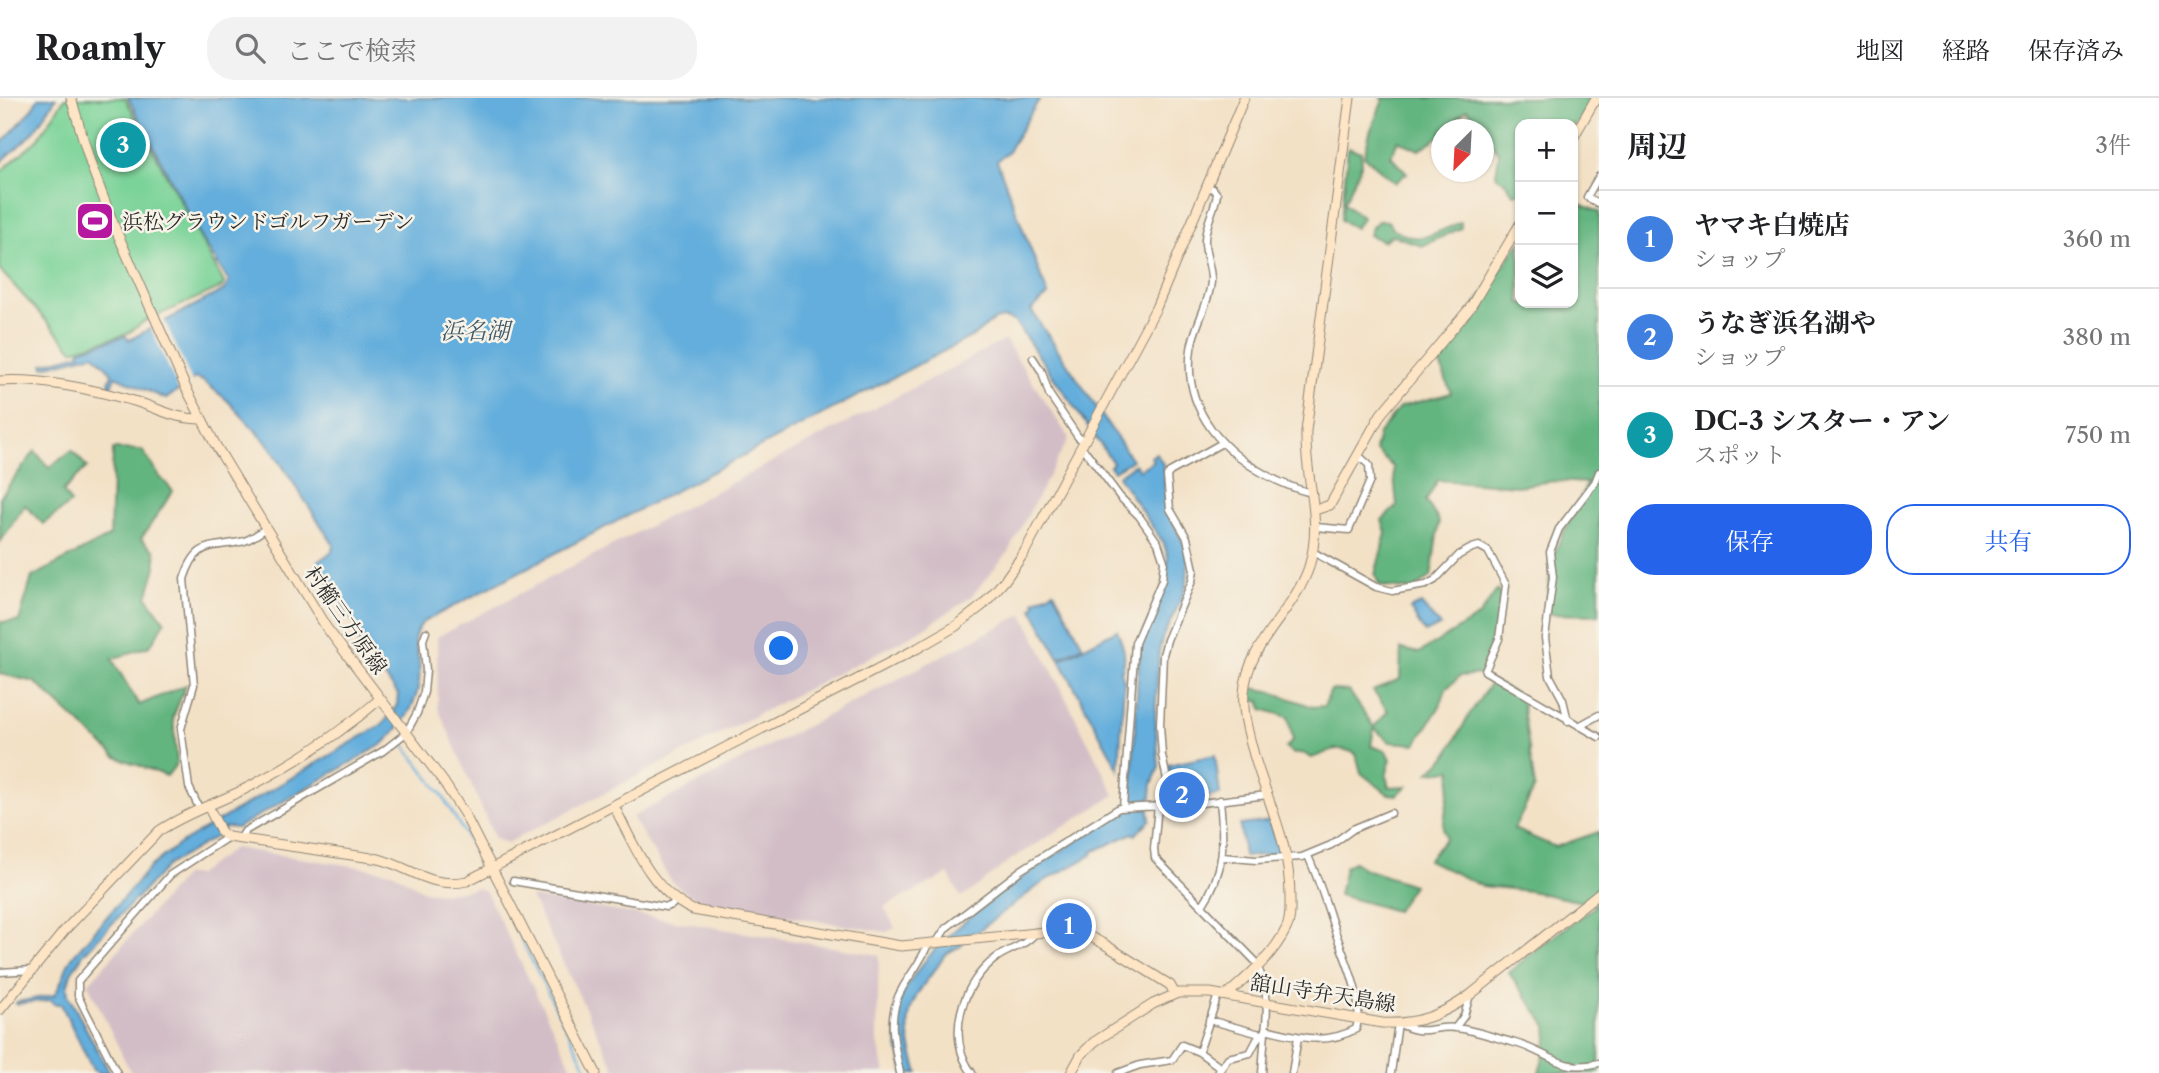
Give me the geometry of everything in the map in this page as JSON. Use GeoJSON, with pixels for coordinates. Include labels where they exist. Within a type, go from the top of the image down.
{"type":"FeatureCollection","features":[{"type":"Feature","properties":{"kind":"street","name":"村櫛三方原線"},"geometry":{"type":"LineString","coordinates":[[1,1009],[65,930],[149,840],[169,824],[206,809],[250,786],[332,736],[380,699],[326,627],[265,529],[186,388],[103,196],[71,98]]}},
{"type":"Feature","properties":{"kind":"street"},"geometry":{"type":"LineString","coordinates":[[265,529],[244,542],[210,545],[188,566],[184,579],[194,685],[181,729],[189,787],[225,834],[240,839],[379,859],[425,879],[442,883],[467,881],[918,648],[974,612],[998,589],[1018,562],[1156,308],[1244,98]]}},
{"type":"Feature","properties":{"kind":"street"},"geometry":{"type":"LineString","coordinates":[[1199,1052],[1209,1020],[1222,995],[1259,967],[1288,924],[1288,860],[1252,748],[1245,713],[1244,686],[1259,647],[1301,586],[1313,552],[1316,527],[1307,466],[1306,431],[1350,98]]}},
{"type":"Feature","properties":{"kind":"street"},"geometry":{"type":"LineString","coordinates":[[1578,129],[1596,98]]}},
{"type":"Feature","properties":{"kind":"street"},"geometry":{"type":"LineString","coordinates":[[1599,177],[1587,197],[1599,204]]}},
{"type":"Feature","properties":{"kind":"street"},"geometry":{"type":"LineString","coordinates":[[1206,187],[1217,194],[1205,240],[1211,284],[1192,342],[1190,368],[1196,403],[1231,452],[1260,472],[1301,491],[1312,493]]}},
{"type":"Feature","properties":{"kind":"street"},"geometry":{"type":"LineString","coordinates":[[1315,510],[1330,505],[1381,415],[1470,308],[1515,232]]}},
{"type":"Feature","properties":{"kind":"street"},"geometry":{"type":"LineString","coordinates":[[1188,233],[1205,240]]}},
{"type":"Feature","properties":{"kind":"street"},"geometry":{"type":"LineString","coordinates":[[1033,358],[1042,372],[1049,394],[1084,443],[1087,453],[1120,497],[1139,516],[1158,543],[1164,561],[1162,580],[1135,643],[1124,806]]}},
{"type":"Feature","properties":{"kind":"street"},"geometry":{"type":"LineString","coordinates":[[0,382],[21,380],[45,383],[130,400],[178,418],[202,419]]}},
{"type":"Feature","properties":{"kind":"street"},"geometry":{"type":"LineString","coordinates":[[1172,805],[1162,755],[1159,721],[1163,655],[1194,570],[1187,538],[1170,509],[1167,476],[1222,443]]}},
{"type":"Feature","properties":{"kind":"street"},"geometry":{"type":"LineString","coordinates":[[1316,527],[1349,530],[1370,481],[1369,465],[1358,455]]}},
{"type":"Feature","properties":{"kind":"street"},"geometry":{"type":"LineString","coordinates":[[1568,721],[1563,700],[1550,676],[1545,638],[1553,577],[1550,552],[1559,530],[1595,482],[1599,472]]}},
{"type":"Feature","properties":{"kind":"street"},"geometry":{"type":"LineString","coordinates":[[1313,552],[1376,587],[1397,591],[1423,587],[1435,580],[1459,555],[1472,548],[1479,546],[1488,551],[1506,585],[1499,639],[1485,671],[1599,737]]}},
{"type":"Feature","properties":{"kind":"street"},"geometry":{"type":"LineString","coordinates":[[240,839],[245,831],[383,751],[405,731],[417,713],[424,692],[426,670],[423,640],[426,632]]}},
{"type":"Feature","properties":{"kind":"street"},"geometry":{"type":"LineString","coordinates":[[380,699],[454,798],[494,869],[596,1073]]}},
{"type":"Feature","properties":{"kind":"street"},"geometry":{"type":"LineString","coordinates":[[1579,726],[1599,716]]}},
{"type":"Feature","properties":{"kind":"street"},"geometry":{"type":"LineString","coordinates":[[900,1073],[892,1033],[894,1009],[899,994],[924,955],[946,928],[1021,870],[1124,806],[1172,805],[1267,795]]}},
{"type":"Feature","properties":{"kind":"street"},"geometry":{"type":"LineString","coordinates":[[1202,906],[1213,886],[1222,857],[1224,845],[1220,800]]}},
{"type":"Feature","properties":{"kind":"street"},"geometry":{"type":"LineString","coordinates":[[1156,805],[1155,858],[1259,967],[1264,979],[1266,1003],[1262,1073]]}},
{"type":"Feature","properties":{"kind":"street"},"geometry":{"type":"LineString","coordinates":[[614,807],[655,881],[675,900],[693,909],[719,916],[894,945],[1064,931],[1090,936],[1170,985],[1175,994]]}},
{"type":"Feature","properties":{"kind":"street"},"geometry":{"type":"LineString","coordinates":[[1222,857],[1288,860],[1308,856],[1331,845],[1353,829],[1391,813]]}},
{"type":"Feature","properties":{"kind":"street"},"geometry":{"type":"LineString","coordinates":[[117,1073],[78,996],[78,981],[170,874],[225,834]]}},
{"type":"Feature","properties":{"kind":"street"},"geometry":{"type":"LineString","coordinates":[[1209,1020],[1263,1032],[1320,1040],[1341,1037],[1356,1028],[1359,1020],[1350,974],[1326,900],[1308,856]]}},
{"type":"Feature","properties":{"kind":"street"},"geometry":{"type":"LineString","coordinates":[[513,881],[666,907],[672,905],[675,900]]}},
{"type":"Feature","properties":{"kind":"street","name":"舘山寺弁天島線"},"geometry":{"type":"LineString","coordinates":[[1071,1073],[1081,1055],[1094,1042],[1153,1004],[1175,994],[1191,991],[1359,1020],[1398,1023],[1437,1015],[1470,995],[1599,893]]}},
{"type":"Feature","properties":{"kind":"street"},"geometry":{"type":"LineString","coordinates":[[971,1073],[963,1057],[960,1040],[959,1017],[962,1005],[975,979],[990,962],[1032,939],[1036,932]]}},
{"type":"Feature","properties":{"kind":"street"},"geometry":{"type":"LineString","coordinates":[[0,972],[32,970]]}},
{"type":"Feature","properties":{"kind":"street"},"geometry":{"type":"LineString","coordinates":[[1455,1028],[1464,1016],[1470,995]]}},
{"type":"Feature","properties":{"kind":"street"},"geometry":{"type":"LineString","coordinates":[[1391,1073],[1398,1023],[1411,1031],[1455,1028],[1519,1044],[1564,1069],[1577,1071],[1599,1063]]}},
{"type":"Feature","properties":{"kind":"street"},"geometry":{"type":"LineString","coordinates":[[1118,1073],[1140,1065],[1172,1060],[1182,1045],[1199,1052],[1220,1071],[1228,1058],[1250,1054],[1263,1032]]}},
{"type":"Feature","properties":{"kind":"street"},"geometry":{"type":"LineString","coordinates":[[1293,1073],[1298,1037]]}},
{"type":"Feature","properties":{"kind":"shaded area"},"geometry":{"type":"Polygon","coordinates":[[[1005,340],[1069,438],[1008,552],[971,597],[922,630],[507,843],[495,839],[438,708],[437,637],[1005,340]]]}},
{"type":"Feature","properties":{"kind":"shaded area"},"geometry":{"type":"Polygon","coordinates":[[[1023,614],[1115,795],[1012,859],[961,897],[948,874],[884,907],[895,928],[886,932],[704,902],[671,881],[632,817],[1023,614]]]}},
{"type":"Feature","properties":{"kind":"shaded area"},"geometry":{"type":"Polygon","coordinates":[[[234,848],[392,872],[424,891],[448,893],[478,888],[486,892],[575,1073],[131,1073],[88,984],[185,875],[197,875],[234,848]]]}},
{"type":"Feature","properties":{"kind":"shaded area"},"geometry":{"type":"Polygon","coordinates":[[[531,897],[879,955],[877,1037],[885,1073],[617,1073],[531,897]]]}},
{"type":"Feature","properties":{"kind":"green space","name":"浜松グラウンドゴルフガーデン"},"geometry":{"type":"Polygon","coordinates":[[[65,98],[125,98],[224,283],[222,287],[145,321],[127,334],[73,350],[0,270],[0,172],[37,140],[65,98]]]}},
{"type":"Feature","properties":{"kind":"green space"},"geometry":{"type":"Polygon","coordinates":[[[1381,98],[1595,98],[1578,123],[1578,119],[1515,119],[1514,194],[1496,175],[1499,153],[1494,146],[1494,119],[1474,119],[1467,109],[1457,119],[1431,119],[1431,142],[1419,150],[1398,140],[1391,156],[1407,173],[1395,183],[1364,156],[1383,100],[1381,98]]]}},
{"type":"Feature","properties":{"kind":"green space"},"geometry":{"type":"Polygon","coordinates":[[[1348,147],[1361,152],[1362,163],[1344,203],[1363,218],[1355,228],[1341,220],[1348,147]]]}},
{"type":"Feature","properties":{"kind":"green space"},"geometry":{"type":"Polygon","coordinates":[[[1578,203],[1599,212],[1599,615],[1546,614],[1551,560],[1587,483],[1555,481],[1517,486],[1438,480],[1426,501],[1439,521],[1431,577],[1412,590],[1380,586],[1375,575],[1386,533],[1382,520],[1397,506],[1393,467],[1375,450],[1379,434],[1400,407],[1451,393],[1438,358],[1515,249],[1515,308],[1578,308],[1578,203]]]}},
{"type":"Feature","properties":{"kind":"green space"},"geometry":{"type":"Polygon","coordinates":[[[1378,221],[1388,221],[1397,231],[1413,237],[1428,236],[1461,222],[1461,228],[1422,246],[1392,235],[1383,241],[1369,235],[1378,221]]]}},
{"type":"Feature","properties":{"kind":"green space"},"geometry":{"type":"Polygon","coordinates":[[[113,449],[142,450],[173,491],[141,539],[155,551],[156,567],[147,597],[165,622],[150,646],[112,659],[139,705],[186,685],[173,717],[177,763],[167,776],[116,757],[35,682],[0,674],[0,622],[19,621],[32,577],[110,536],[113,449]]]}},
{"type":"Feature","properties":{"kind":"green space"},"geometry":{"type":"Polygon","coordinates":[[[72,450],[87,467],[63,491],[71,503],[43,524],[25,505],[0,542],[0,497],[35,451],[49,468],[72,450]]]}},
{"type":"Feature","properties":{"kind":"green space"},"geometry":{"type":"Polygon","coordinates":[[[1497,590],[1501,596],[1482,674],[1460,676],[1446,689],[1440,706],[1416,744],[1390,742],[1374,728],[1371,746],[1386,751],[1391,759],[1386,776],[1389,787],[1407,786],[1397,795],[1388,794],[1361,773],[1356,754],[1349,751],[1337,749],[1311,758],[1303,753],[1294,754],[1286,748],[1293,740],[1288,717],[1262,709],[1261,701],[1247,699],[1246,687],[1269,691],[1313,707],[1324,706],[1331,690],[1349,691],[1374,727],[1388,711],[1373,691],[1400,679],[1401,649],[1419,653],[1479,616],[1497,590]]]}},
{"type":"Feature","properties":{"kind":"green space"},"geometry":{"type":"Polygon","coordinates":[[[1492,681],[1521,696],[1535,787],[1514,829],[1555,847],[1599,832],[1599,1073],[1539,1073],[1548,1038],[1547,1026],[1509,973],[1539,947],[1597,905],[1529,891],[1482,886],[1428,860],[1446,838],[1443,828],[1452,770],[1429,772],[1446,757],[1492,681]]]}},
{"type":"Feature","properties":{"kind":"green space"},"geometry":{"type":"Polygon","coordinates":[[[1354,862],[1365,869],[1413,885],[1396,911],[1339,895],[1345,867],[1354,862]]]}},
{"type":"Feature","properties":{"kind":"water"},"geometry":{"type":"Polygon","coordinates":[[[38,98],[56,98],[33,133],[0,163],[0,145],[30,112],[38,98]]]}},
{"type":"Feature","properties":{"kind":"water","name":"浜名湖"},"geometry":{"type":"Polygon","coordinates":[[[128,98],[1040,98],[1007,153],[997,161],[1048,295],[1031,310],[1132,460],[1114,471],[1110,466],[1113,463],[1015,322],[999,319],[989,323],[975,335],[423,622],[415,638],[420,675],[416,697],[406,717],[383,744],[237,828],[225,827],[217,836],[168,865],[84,953],[71,973],[68,995],[110,1073],[100,1073],[93,1070],[61,1004],[54,1004],[51,1000],[16,1002],[54,995],[73,956],[150,867],[179,844],[383,724],[397,705],[398,694],[359,643],[362,636],[317,562],[332,552],[333,544],[269,445],[227,400],[195,378],[166,399],[115,376],[111,387],[108,386],[112,373],[94,354],[44,367],[43,364],[80,354],[80,350],[125,336],[129,340],[224,290],[229,282],[201,237],[128,98]]]}},
{"type":"Feature","properties":{"kind":"water"},"geometry":{"type":"Polygon","coordinates":[[[1156,453],[1163,464],[1167,510],[1186,548],[1188,564],[1187,582],[1182,598],[1163,636],[1159,651],[1155,718],[1159,767],[1152,784],[1151,798],[1148,799],[1150,820],[1135,835],[1133,833],[1092,852],[1092,855],[1046,880],[977,932],[968,933],[961,946],[946,954],[911,1008],[908,1030],[918,1073],[904,1073],[896,1033],[897,1010],[907,986],[925,961],[947,937],[1000,893],[1114,818],[1131,801],[1139,658],[1144,631],[1162,589],[1168,557],[1164,544],[1118,476],[1135,464],[1139,470],[1153,461],[1151,457],[1156,453]]]}},
{"type":"Feature","properties":{"kind":"water"},"geometry":{"type":"Polygon","coordinates":[[[1054,591],[1083,646],[1059,658],[1032,608],[1036,605],[1034,601],[1054,591]]]}},
{"type":"Feature","properties":{"kind":"water"},"geometry":{"type":"Polygon","coordinates":[[[1421,604],[1440,626],[1425,633],[1410,609],[1421,604]]]}},
{"type":"Feature","properties":{"kind":"water"},"geometry":{"type":"Polygon","coordinates":[[[1117,630],[1124,656],[1121,672],[1124,681],[1119,770],[1060,660],[1117,630]]]}},
{"type":"Feature","properties":{"kind":"water"},"geometry":{"type":"Polygon","coordinates":[[[1215,755],[1220,795],[1188,799],[1179,771],[1170,773],[1168,765],[1215,755]]]}},
{"type":"Feature","properties":{"kind":"water"},"geometry":{"type":"Polygon","coordinates":[[[1270,821],[1280,853],[1244,857],[1240,825],[1270,821]]]}},
{"type":"Feature","properties":{"kind":"pier"},"geometry":{"type":"Polygon","coordinates":[[[164,319],[193,384],[179,391],[150,326],[164,319]]]}},
{"type":"Feature","properties":{"kind":"waterway"},"geometry":{"type":"LineString","coordinates":[[402,742],[442,795],[485,869]]}},
{"type":"Feature","properties":{"kind":"waterway"},"geometry":{"type":"LineString","coordinates":[[494,886],[589,1073]]}},
{"type":"Feature","properties":{"kind":"place","name":"DC-3 シスター・アン"},"geometry":{"type":"Point","coordinates":[123,145]}},
{"type":"Feature","properties":{"kind":"place","name":"浜松グラウンドゴルフガーデン"},"geometry":{"type":"Point","coordinates":[95,221]}},
{"type":"Feature","properties":{"kind":"place","name":"うなぎ浜名湖や"},"geometry":{"type":"Point","coordinates":[1182,795]}},
{"type":"Feature","properties":{"kind":"place","name":"ヤマキ白焼店"},"geometry":{"type":"Point","coordinates":[1069,926]}}]}
